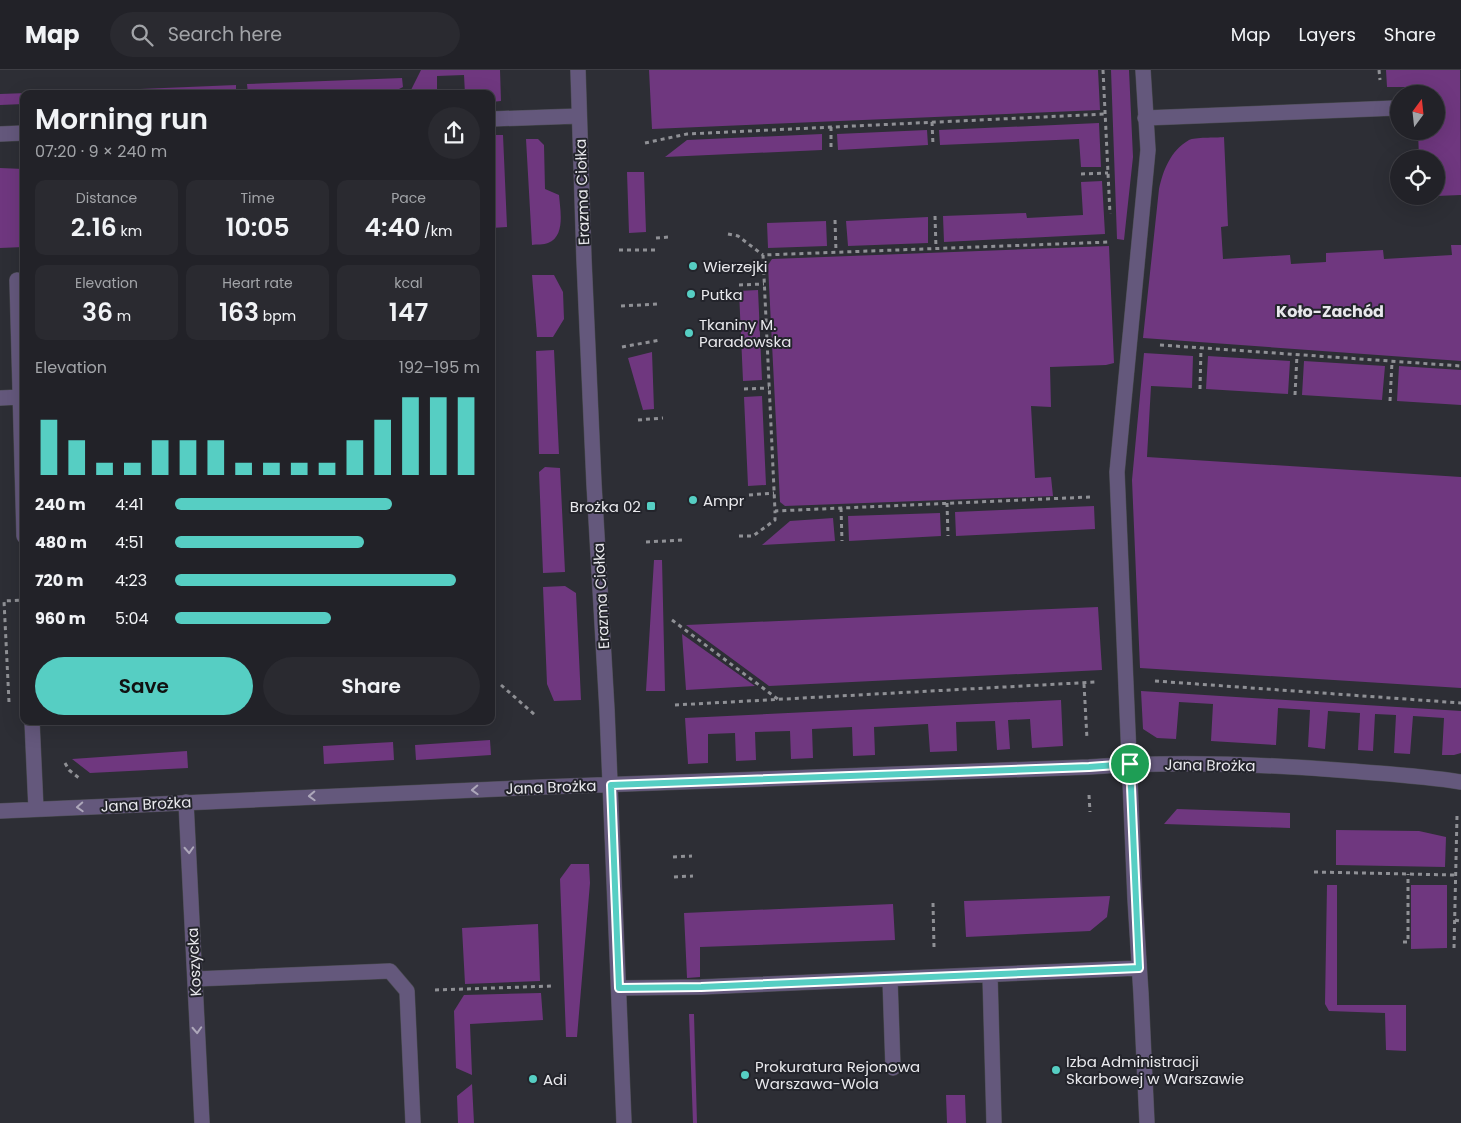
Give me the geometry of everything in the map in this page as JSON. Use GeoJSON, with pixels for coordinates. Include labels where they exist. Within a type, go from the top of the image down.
{"type":"FeatureCollection","features":[{"type":"Feature","properties":{"kind":"street","name":"Erazma Ciołka"},"geometry":{"type":"LineString","coordinates":[[578,70],[594,474],[611,785],[624,1123]]}},
{"type":"Feature","properties":{"kind":"street"},"geometry":{"type":"LineString","coordinates":[[1143,70],[1148,150],[1117,472],[1147,1123]]}},
{"type":"Feature","properties":{"kind":"street"},"geometry":{"type":"LineString","coordinates":[[1145,118],[1390,108]]}},
{"type":"Feature","properties":{"kind":"street"},"geometry":{"type":"LineString","coordinates":[[495,119],[579,116]]}},
{"type":"Feature","properties":{"kind":"street"},"geometry":{"type":"LineString","coordinates":[[0,134],[20,133]]}},
{"type":"Feature","properties":{"kind":"street"},"geometry":{"type":"LineString","coordinates":[[0,398],[20,397],[17,280]]}},
{"type":"Feature","properties":{"kind":"street"},"geometry":{"type":"LineString","coordinates":[[32,725],[36,808]]}},
{"type":"Feature","properties":{"kind":"street","name":"Jana Brożka"},"geometry":{"type":"LineString","coordinates":[[0,810],[1130,764],[1212,764],[1317,768],[1439,778],[1461,782]]}},
{"type":"Feature","properties":{"kind":"street","name":"Koszycka"},"geometry":{"type":"LineString","coordinates":[[186,802],[202,1123]]}},
{"type":"Feature","properties":{"kind":"street"},"geometry":{"type":"LineString","coordinates":[[619,988],[701,987],[1139,968]]}},
{"type":"Feature","properties":{"kind":"street"},"geometry":{"type":"LineString","coordinates":[[195,979],[390,970],[407,991],[413,1123]]}},
{"type":"Feature","properties":{"kind":"street"},"geometry":{"type":"LineString","coordinates":[[990,975],[994,1123]]}},
{"type":"Feature","properties":{"kind":"street"},"geometry":{"type":"LineString","coordinates":[[890,979],[894,1068]]}},
{"type":"Feature","properties":{"kind":"path"},"geometry":{"type":"LineString","coordinates":[[1103,70],[1110,222]]}},
{"type":"Feature","properties":{"kind":"path"},"geometry":{"type":"LineString","coordinates":[[646,143],[686,134],[1105,114]]}},
{"type":"Feature","properties":{"kind":"path"},"geometry":{"type":"LineString","coordinates":[[932,122],[933,145]]}},
{"type":"Feature","properties":{"kind":"path"},"geometry":{"type":"LineString","coordinates":[[831,127],[832,150]]}},
{"type":"Feature","properties":{"kind":"path"},"geometry":{"type":"LineString","coordinates":[[1081,174],[1108,173]]}},
{"type":"Feature","properties":{"kind":"path"},"geometry":{"type":"LineString","coordinates":[[935,216],[936,248]]}},
{"type":"Feature","properties":{"kind":"path"},"geometry":{"type":"LineString","coordinates":[[835,220],[836,252]]}},
{"type":"Feature","properties":{"kind":"path"},"geometry":{"type":"LineString","coordinates":[[728,234],[738,236],[763,255],[1111,242],[1112,251]]}},
{"type":"Feature","properties":{"kind":"path"},"geometry":{"type":"LineString","coordinates":[[656,238],[669,237]]}},
{"type":"Feature","properties":{"kind":"path"},"geometry":{"type":"LineString","coordinates":[[619,250],[657,250]]}},
{"type":"Feature","properties":{"kind":"path"},"geometry":{"type":"LineString","coordinates":[[739,536],[753,536],[775,520],[763,255]]}},
{"type":"Feature","properties":{"kind":"path"},"geometry":{"type":"LineString","coordinates":[[739,284],[764,284]]}},
{"type":"Feature","properties":{"kind":"path"},"geometry":{"type":"LineString","coordinates":[[621,306],[659,304]]}},
{"type":"Feature","properties":{"kind":"path"},"geometry":{"type":"LineString","coordinates":[[622,347],[660,340]]}},
{"type":"Feature","properties":{"kind":"path"},"geometry":{"type":"LineString","coordinates":[[1129,343],[1461,366]]}},
{"type":"Feature","properties":{"kind":"path"},"geometry":{"type":"LineString","coordinates":[[1200,389],[1201,348]]}},
{"type":"Feature","properties":{"kind":"path"},"geometry":{"type":"LineString","coordinates":[[1295,395],[1297,355]]}},
{"type":"Feature","properties":{"kind":"path"},"geometry":{"type":"LineString","coordinates":[[1390,401],[1392,362]]}},
{"type":"Feature","properties":{"kind":"path"},"geometry":{"type":"LineString","coordinates":[[744,389],[769,388]]}},
{"type":"Feature","properties":{"kind":"path"},"geometry":{"type":"LineString","coordinates":[[638,420],[664,418]]}},
{"type":"Feature","properties":{"kind":"path"},"geometry":{"type":"LineString","coordinates":[[749,495],[774,493]]}},
{"type":"Feature","properties":{"kind":"path"},"geometry":{"type":"LineString","coordinates":[[775,511],[1118,497]]}},
{"type":"Feature","properties":{"kind":"path"},"geometry":{"type":"LineString","coordinates":[[947,503],[948,536]]}},
{"type":"Feature","properties":{"kind":"path"},"geometry":{"type":"LineString","coordinates":[[841,508],[842,541]]}},
{"type":"Feature","properties":{"kind":"path"},"geometry":{"type":"LineString","coordinates":[[646,542],[682,540]]}},
{"type":"Feature","properties":{"kind":"path"},"geometry":{"type":"LineString","coordinates":[[10,704],[4,601],[20,600]]}},
{"type":"Feature","properties":{"kind":"path"},"geometry":{"type":"LineString","coordinates":[[672,620],[779,700]]}},
{"type":"Feature","properties":{"kind":"path"},"geometry":{"type":"LineString","coordinates":[[675,705],[1084,684],[1126,680],[1195,682],[1461,702]]}},
{"type":"Feature","properties":{"kind":"path"},"geometry":{"type":"LineString","coordinates":[[501,685],[536,716]]}},
{"type":"Feature","properties":{"kind":"path"},"geometry":{"type":"LineString","coordinates":[[1454,948],[1456,816]]}},
{"type":"Feature","properties":{"kind":"path"},"geometry":{"type":"LineString","coordinates":[[673,856],[692,856]]}},
{"type":"Feature","properties":{"kind":"path"},"geometry":{"type":"LineString","coordinates":[[1314,872],[1456,875]]}},
{"type":"Feature","properties":{"kind":"path"},"geometry":{"type":"LineString","coordinates":[[1403,942],[1408,942],[1408,874]]}},
{"type":"Feature","properties":{"kind":"path"},"geometry":{"type":"LineString","coordinates":[[674,876],[693,876]]}},
{"type":"Feature","properties":{"kind":"path"},"geometry":{"type":"LineString","coordinates":[[932,903],[933,921]]}},
{"type":"Feature","properties":{"kind":"path"},"geometry":{"type":"LineString","coordinates":[[1455,920],[1461,921]]}},
{"type":"Feature","properties":{"kind":"path"},"geometry":{"type":"LineString","coordinates":[[407,991],[552,986]]}},
{"type":"Feature","properties":{"kind":"shaded area"},"geometry":{"type":"Polygon","coordinates":[[[421,70],[500,70],[501,101],[495,102],[495,90],[465,90],[464,75],[437,76],[437,90],[411,90],[421,70]]]}},
{"type":"Feature","properties":{"kind":"shaded area"},"geometry":{"type":"Polygon","coordinates":[[[649,70],[1098,70],[1100,110],[652,129],[649,70]]]}},
{"type":"Feature","properties":{"kind":"shaded area"},"geometry":{"type":"Polygon","coordinates":[[[1111,70],[1129,70],[1133,157],[1124,240],[1117,239],[1111,70]]]}},
{"type":"Feature","properties":{"kind":"shaded area"},"geometry":{"type":"Polygon","coordinates":[[[1386,70],[1460,70],[1461,195],[1445,196],[1445,150],[1419,150],[1418,140],[1445,140],[1445,85],[1390,85],[1390,87],[1387,87],[1386,70]]]}},
{"type":"Feature","properties":{"kind":"shaded area"},"geometry":{"type":"Polygon","coordinates":[[[402,78],[403,87],[397,90],[248,90],[247,84],[402,78]]]}},
{"type":"Feature","properties":{"kind":"shaded area"},"geometry":{"type":"Polygon","coordinates":[[[236,85],[236,90],[116,90],[236,85]]]}},
{"type":"Feature","properties":{"kind":"shaded area"},"geometry":{"type":"Polygon","coordinates":[[[20,93],[20,104],[0,105],[0,94],[20,93]]]}},
{"type":"Feature","properties":{"kind":"shaded area"},"geometry":{"type":"Polygon","coordinates":[[[1099,123],[1101,167],[1081,167],[1079,139],[940,145],[939,130],[1099,123]]]}},
{"type":"Feature","properties":{"kind":"shaded area"},"geometry":{"type":"Polygon","coordinates":[[[927,130],[928,145],[838,150],[837,134],[927,130]]]}},
{"type":"Feature","properties":{"kind":"shaded area"},"geometry":{"type":"Polygon","coordinates":[[[822,134],[822,150],[665,157],[687,140],[822,134]]]}},
{"type":"Feature","properties":{"kind":"shaded area"},"geometry":{"type":"Polygon","coordinates":[[[495,135],[503,135],[507,227],[495,228],[495,135]]]}},
{"type":"Feature","properties":{"kind":"shaded area"},"geometry":{"type":"Polygon","coordinates":[[[1224,137],[1228,226],[1221,227],[1223,259],[1290,255],[1291,264],[1326,262],[1326,253],[1383,250],[1384,259],[1452,255],[1451,245],[1461,245],[1461,361],[1143,338],[1159,189],[1165,168],[1177,150],[1189,140],[1224,137]]]}},
{"type":"Feature","properties":{"kind":"shaded area"},"geometry":{"type":"Polygon","coordinates":[[[526,139],[538,139],[544,145],[545,189],[559,195],[560,228],[554,240],[544,244],[532,245],[526,139]]]}},
{"type":"Feature","properties":{"kind":"shaded area"},"geometry":{"type":"Polygon","coordinates":[[[0,168],[20,169],[20,247],[0,248],[0,168]]]}},
{"type":"Feature","properties":{"kind":"shaded area"},"geometry":{"type":"Polygon","coordinates":[[[627,172],[644,172],[646,232],[629,233],[627,172]]]}},
{"type":"Feature","properties":{"kind":"shaded area"},"geometry":{"type":"Polygon","coordinates":[[[1102,181],[1105,234],[944,242],[943,216],[1026,213],[1027,218],[1083,215],[1081,182],[1102,181]]]}},
{"type":"Feature","properties":{"kind":"shaded area"},"geometry":{"type":"Polygon","coordinates":[[[928,217],[928,243],[848,246],[846,221],[928,217]]]}},
{"type":"Feature","properties":{"kind":"shaded area"},"geometry":{"type":"Polygon","coordinates":[[[826,221],[827,246],[768,248],[767,223],[826,221]]]}},
{"type":"Feature","properties":{"kind":"shaded area"},"geometry":{"type":"Polygon","coordinates":[[[1109,246],[1114,363],[1050,367],[1051,407],[1031,406],[1035,478],[1051,477],[1053,496],[785,506],[780,502],[768,265],[772,259],[1109,246]]]}},
{"type":"Feature","properties":{"kind":"shaded area"},"geometry":{"type":"Polygon","coordinates":[[[532,275],[554,275],[563,292],[564,319],[553,337],[537,337],[532,275]]]}},
{"type":"Feature","properties":{"kind":"shaded area"},"geometry":{"type":"Polygon","coordinates":[[[758,290],[762,380],[743,381],[739,291],[758,290]]]}},
{"type":"Feature","properties":{"kind":"shaded area"},"geometry":{"type":"Polygon","coordinates":[[[554,350],[559,454],[539,454],[536,351],[554,350]]]}},
{"type":"Feature","properties":{"kind":"shaded area"},"geometry":{"type":"Polygon","coordinates":[[[652,352],[654,409],[643,410],[628,358],[652,352]]]}},
{"type":"Feature","properties":{"kind":"shaded area"},"geometry":{"type":"Polygon","coordinates":[[[1144,353],[1193,356],[1192,388],[1151,386],[1147,457],[1461,477],[1461,688],[1140,668],[1132,480],[1144,353]]]}},
{"type":"Feature","properties":{"kind":"shaded area"},"geometry":{"type":"Polygon","coordinates":[[[1208,356],[1290,361],[1288,394],[1206,389],[1208,356]]]}},
{"type":"Feature","properties":{"kind":"shaded area"},"geometry":{"type":"Polygon","coordinates":[[[1304,361],[1385,366],[1382,400],[1302,395],[1304,361]]]}},
{"type":"Feature","properties":{"kind":"shaded area"},"geometry":{"type":"Polygon","coordinates":[[[1399,366],[1461,370],[1461,405],[1397,401],[1399,366]]]}},
{"type":"Feature","properties":{"kind":"shaded area"},"geometry":{"type":"Polygon","coordinates":[[[762,396],[766,485],[748,486],[744,397],[762,396]]]}},
{"type":"Feature","properties":{"kind":"shaded area"},"geometry":{"type":"Polygon","coordinates":[[[545,467],[560,468],[565,572],[543,573],[539,472],[545,467]]]}},
{"type":"Feature","properties":{"kind":"shaded area"},"geometry":{"type":"Polygon","coordinates":[[[1094,506],[1095,529],[956,536],[955,512],[1094,506]]]}},
{"type":"Feature","properties":{"kind":"shaded area"},"geometry":{"type":"Polygon","coordinates":[[[940,513],[941,536],[849,541],[848,516],[940,513]]]}},
{"type":"Feature","properties":{"kind":"shaded area"},"geometry":{"type":"Polygon","coordinates":[[[833,518],[835,541],[762,545],[790,521],[833,518]]]}},
{"type":"Feature","properties":{"kind":"shaded area"},"geometry":{"type":"Polygon","coordinates":[[[654,560],[662,560],[665,691],[646,691],[654,560]]]}},
{"type":"Feature","properties":{"kind":"shaded area"},"geometry":{"type":"Polygon","coordinates":[[[565,586],[576,593],[581,700],[554,701],[547,684],[543,587],[565,586]]]}},
{"type":"Feature","properties":{"kind":"shaded area"},"geometry":{"type":"Polygon","coordinates":[[[1098,607],[1102,670],[769,686],[686,625],[1098,607]]]}},
{"type":"Feature","properties":{"kind":"shaded area"},"geometry":{"type":"Polygon","coordinates":[[[682,634],[755,686],[686,690],[682,634]]]}},
{"type":"Feature","properties":{"kind":"shaded area"},"geometry":{"type":"Polygon","coordinates":[[[1141,691],[1461,711],[1461,753],[1442,755],[1444,718],[1413,716],[1410,754],[1394,753],[1396,715],[1375,714],[1373,751],[1358,750],[1360,713],[1328,711],[1325,749],[1308,747],[1310,710],[1278,708],[1276,745],[1211,741],[1213,704],[1179,702],[1176,739],[1157,738],[1143,729],[1141,691]]]}},
{"type":"Feature","properties":{"kind":"shaded area"},"geometry":{"type":"Polygon","coordinates":[[[1061,700],[1063,746],[1032,748],[1030,719],[1008,720],[1010,749],[997,750],[995,721],[956,722],[957,751],[930,752],[928,724],[874,727],[875,755],[853,756],[852,727],[812,729],[813,758],[791,759],[790,731],[755,732],[756,760],[736,761],[735,733],[708,734],[708,763],[688,764],[685,718],[1061,700]]]}},
{"type":"Feature","properties":{"kind":"shaded area"},"geometry":{"type":"Polygon","coordinates":[[[490,740],[491,755],[416,760],[415,745],[490,740]]]}},
{"type":"Feature","properties":{"kind":"shaded area"},"geometry":{"type":"Polygon","coordinates":[[[393,742],[394,760],[324,764],[323,746],[393,742]]]}},
{"type":"Feature","properties":{"kind":"shaded area"},"geometry":{"type":"Polygon","coordinates":[[[187,751],[188,768],[90,773],[72,759],[187,751]]]}},
{"type":"Feature","properties":{"kind":"shaded area"},"geometry":{"type":"Polygon","coordinates":[[[1177,809],[1290,813],[1290,828],[1164,824],[1177,809]]]}},
{"type":"Feature","properties":{"kind":"shaded area"},"geometry":{"type":"Polygon","coordinates":[[[1336,830],[1419,831],[1446,837],[1445,867],[1336,865],[1336,830]]]}},
{"type":"Feature","properties":{"kind":"shaded area"},"geometry":{"type":"Polygon","coordinates":[[[571,864],[589,864],[590,883],[577,1037],[566,1037],[560,879],[571,864]]]}},
{"type":"Feature","properties":{"kind":"shaded area"},"geometry":{"type":"Polygon","coordinates":[[[1327,885],[1337,885],[1337,1005],[1406,1005],[1406,1051],[1386,1050],[1385,1013],[1329,1011],[1325,1004],[1327,885]]]}},
{"type":"Feature","properties":{"kind":"shaded area"},"geometry":{"type":"Polygon","coordinates":[[[1411,885],[1447,885],[1447,948],[1411,949],[1411,885]]]}},
{"type":"Feature","properties":{"kind":"shaded area"},"geometry":{"type":"Polygon","coordinates":[[[1110,896],[1107,917],[1090,931],[966,937],[964,901],[1110,896]]]}},
{"type":"Feature","properties":{"kind":"shaded area"},"geometry":{"type":"Polygon","coordinates":[[[893,904],[895,940],[700,947],[700,977],[687,978],[684,913],[893,904]]]}},
{"type":"Feature","properties":{"kind":"shaded area"},"geometry":{"type":"Polygon","coordinates":[[[538,924],[540,981],[465,984],[462,928],[538,924]]]}},
{"type":"Feature","properties":{"kind":"shaded area"},"geometry":{"type":"Polygon","coordinates":[[[541,993],[543,1020],[470,1024],[472,1075],[456,1068],[454,1011],[464,995],[541,993]]]}},
{"type":"Feature","properties":{"kind":"shaded area"},"geometry":{"type":"Polygon","coordinates":[[[689,1014],[694,1014],[697,1123],[693,1123],[689,1014]]]}},
{"type":"Feature","properties":{"kind":"shaded area"},"geometry":{"type":"Polygon","coordinates":[[[472,1084],[474,1123],[458,1123],[457,1096],[472,1084]]]}},
{"type":"Feature","properties":{"kind":"shaded area"},"geometry":{"type":"Polygon","coordinates":[[[946,1095],[965,1095],[966,1123],[947,1123],[946,1095]]]}},
{"type":"Feature","properties":{"kind":"place","name":"Wierzejki"},"geometry":{"type":"Point","coordinates":[693,266]}},
{"type":"Feature","properties":{"kind":"place","name":"Putka"},"geometry":{"type":"Point","coordinates":[691,294]}},
{"type":"Feature","properties":{"kind":"place","name":"Tkaniny M. Paradowska"},"geometry":{"type":"Point","coordinates":[689,333]}},
{"type":"Feature","properties":{"kind":"place","name":"Ampr"},"geometry":{"type":"Point","coordinates":[693,500]}},
{"type":"Feature","properties":{"kind":"place","name":"Brożka 02"},"geometry":{"type":"Point","coordinates":[651,506]}},
{"type":"Feature","properties":{"kind":"place","name":"Izba Administracji Skarbowej w Warszawie"},"geometry":{"type":"Point","coordinates":[1056,1070]}},
{"type":"Feature","properties":{"kind":"place","name":"Prokuratura Rejonowa Warszawa-Wola"},"geometry":{"type":"Point","coordinates":[745,1075]}},
{"type":"Feature","properties":{"kind":"place","name":"Adi"},"geometry":{"type":"Point","coordinates":[533,1079]}},
{"type":"Feature","properties":{"kind":"district","name":"Koło-Zachód"},"geometry":{"type":"Point","coordinates":[1330,311]}},
{"type":"Feature","properties":{"kind":"route"},"geometry":{"type":"LineString","coordinates":[[1130,764],[1139,968],[701,987],[619,988],[611,785],[1130,764]]}}]}
